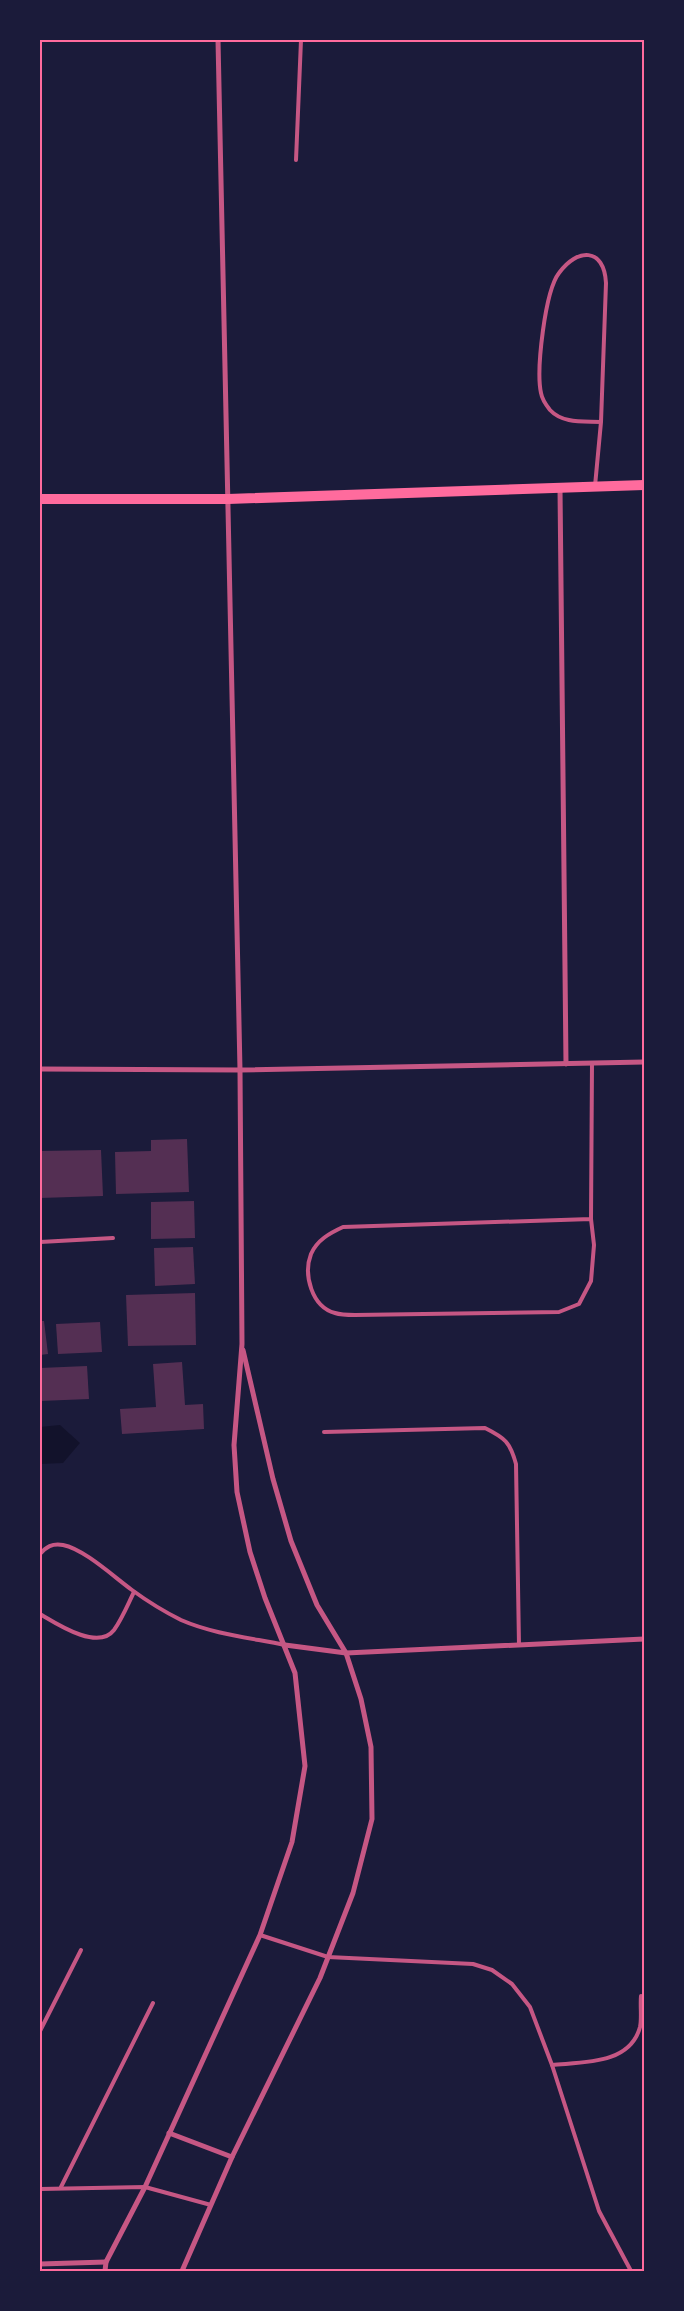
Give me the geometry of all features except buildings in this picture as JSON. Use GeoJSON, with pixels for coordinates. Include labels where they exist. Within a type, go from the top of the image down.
{"type":"FeatureCollection","features":[{"type":"Feature","properties":{"kind":"main road"},"geometry":{"type":"LineString","coordinates":[[40,499],[228,499],[644,485]]}},
{"type":"Feature","properties":{"kind":"street"},"geometry":{"type":"LineString","coordinates":[[105,2271],[106,2262],[145,2187],[260,1934],[292,1842],[305,1766],[295,1673],[265,1598],[253,1561],[237,1492],[234,1445],[242,1344],[240,1070],[218,40]]}},
{"type":"Feature","properties":{"kind":"street"},"geometry":{"type":"LineString","coordinates":[[560,488],[566,1064]]}},
{"type":"Feature","properties":{"kind":"street"},"geometry":{"type":"LineString","coordinates":[[40,1069],[240,1070],[644,1062]]}},
{"type":"Feature","properties":{"kind":"street"},"geometry":{"type":"LineString","coordinates":[[182,2271],[232,2157],[320,1978],[353,1893],[372,1819],[371,1747],[361,1699],[346,1653],[317,1605],[291,1541],[273,1479],[242,1344]]}},
{"type":"Feature","properties":{"kind":"street"},"geometry":{"type":"LineString","coordinates":[[285,1645],[346,1653],[644,1639]]}},
{"type":"Feature","properties":{"kind":"street"},"geometry":{"type":"LineString","coordinates":[[169,2133],[232,2157]]}},
{"type":"Feature","properties":{"kind":"street"},"geometry":{"type":"LineString","coordinates":[[40,2264],[106,2262]]}},
{"type":"Feature","properties":{"kind":"lane"},"geometry":{"type":"LineString","coordinates":[[296,160],[301,40]]}},
{"type":"Feature","properties":{"kind":"lane"},"geometry":{"type":"LineString","coordinates":[[595,486],[601,422],[605,272],[596,257],[588,254],[577,256],[567,264],[553,282],[541,335],[541,392],[551,410],[559,417],[567,420],[601,422]]}},
{"type":"Feature","properties":{"kind":"lane"},"geometry":{"type":"LineString","coordinates":[[591,1219],[343,1227],[325,1236],[312,1254],[307,1274],[315,1299],[333,1313],[355,1315],[559,1312],[579,1304],[592,1281],[594,1245],[591,1219],[592,1064]]}},
{"type":"Feature","properties":{"kind":"lane"},"geometry":{"type":"LineString","coordinates":[[40,1242],[114,1238]]}},
{"type":"Feature","properties":{"kind":"lane"},"geometry":{"type":"LineString","coordinates":[[324,1432],[485,1428],[502,1437],[511,1446],[516,1464],[519,1645]]}},
{"type":"Feature","properties":{"kind":"lane"},"geometry":{"type":"LineString","coordinates":[[40,1554],[46,1547],[55,1544],[64,1545],[91,1560],[134,1592],[181,1620],[221,1632],[285,1645]]}},
{"type":"Feature","properties":{"kind":"lane"},"geometry":{"type":"LineString","coordinates":[[40,1614],[71,1631],[94,1638],[104,1637],[113,1631],[134,1592]]}},
{"type":"Feature","properties":{"kind":"lane"},"geometry":{"type":"LineString","coordinates":[[260,1934],[328,1957],[473,1964],[492,1970],[512,1984],[530,2007],[552,2065],[599,2211],[632,2271]]}},
{"type":"Feature","properties":{"kind":"lane"},"geometry":{"type":"LineString","coordinates":[[40,2031],[81,1950]]}},
{"type":"Feature","properties":{"kind":"lane"},"geometry":{"type":"LineString","coordinates":[[552,2065],[608,2059],[620,2054],[632,2042],[640,2028],[641,1996]]}},
{"type":"Feature","properties":{"kind":"lane"},"geometry":{"type":"LineString","coordinates":[[61,2187],[153,2003]]}},
{"type":"Feature","properties":{"kind":"lane"},"geometry":{"type":"LineString","coordinates":[[40,2189],[61,2187],[145,2187],[211,2205]]}},
{"type":"Feature","properties":{"kind":"shaded area"},"geometry":{"type":"Polygon","coordinates":[[[60,1425],[80,1443],[63,1463],[40,1464],[40,1427],[60,1425]]]}}]}
